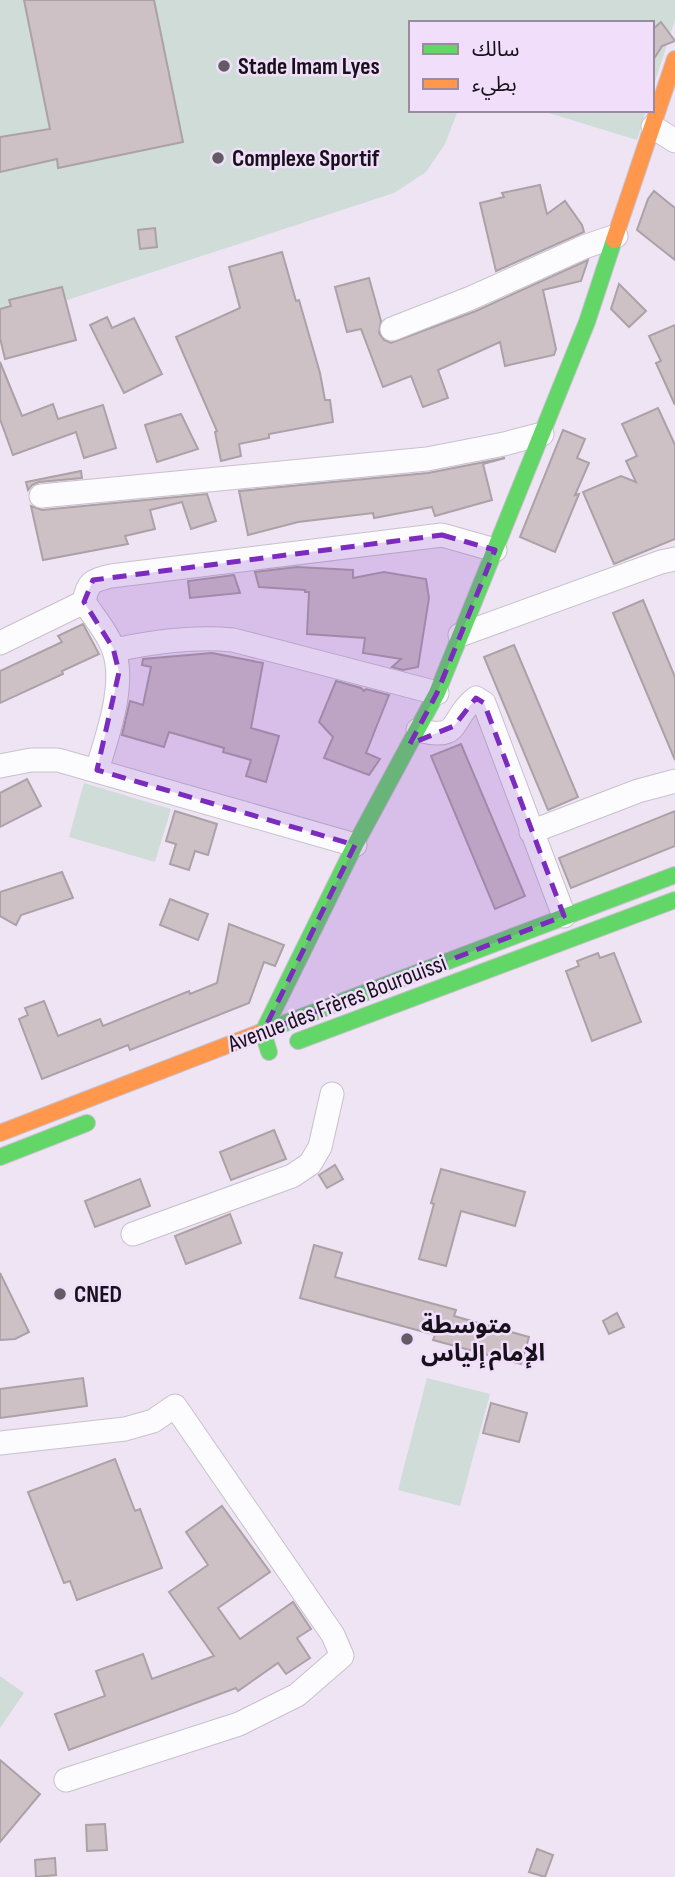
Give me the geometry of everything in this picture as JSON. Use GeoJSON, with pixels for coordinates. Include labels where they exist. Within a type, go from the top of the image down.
{"type":"FeatureCollection","features":[{"type":"Feature","properties":{"kind":"main road"},"geometry":{"type":"LineString","coordinates":[[675,60],[587,322],[437,693],[355,845],[263,1032],[262,1055],[675,900]]}},
{"type":"Feature","properties":{"kind":"main road","name":"Avenue des Frères Bourouissi"},"geometry":{"type":"LineString","coordinates":[[0,1133],[675,875]]}},
{"type":"Feature","properties":{"kind":"main road"},"geometry":{"type":"LineString","coordinates":[[0,1157],[102,1117]]}},
{"type":"Feature","properties":{"kind":"street"},"geometry":{"type":"LineString","coordinates":[[653,127],[675,141]]}},
{"type":"Feature","properties":{"kind":"street"},"geometry":{"type":"LineString","coordinates":[[393,328],[616,236]]}},
{"type":"Feature","properties":{"kind":"street"},"geometry":{"type":"LineString","coordinates":[[41,496],[427,459],[542,434]]}},
{"type":"Feature","properties":{"kind":"street"},"geometry":{"type":"LineString","coordinates":[[97,770],[109,729],[119,672],[114,650],[84,603],[87,589],[93,580],[152,570],[442,535],[495,550]]}},
{"type":"Feature","properties":{"kind":"street"},"geometry":{"type":"LineString","coordinates":[[460,635],[675,559]]}},
{"type":"Feature","properties":{"kind":"street"},"geometry":{"type":"LineString","coordinates":[[0,643],[84,603]]}},
{"type":"Feature","properties":{"kind":"street"},"geometry":{"type":"LineString","coordinates":[[114,650],[201,637],[233,639],[437,693]]}},
{"type":"Feature","properties":{"kind":"street"},"geometry":{"type":"LineString","coordinates":[[418,730],[437,735],[447,731],[454,726],[467,704],[475,698],[484,702],[564,916]]}},
{"type":"Feature","properties":{"kind":"street"},"geometry":{"type":"LineString","coordinates":[[0,766],[31,760],[58,760],[355,845]]}},
{"type":"Feature","properties":{"kind":"street"},"geometry":{"type":"LineString","coordinates":[[531,832],[638,791],[675,781]]}},
{"type":"Feature","properties":{"kind":"street"},"geometry":{"type":"LineString","coordinates":[[133,1234],[292,1176],[310,1164],[320,1147],[332,1094]]}},
{"type":"Feature","properties":{"kind":"street"},"geometry":{"type":"LineString","coordinates":[[0,1443],[125,1429],[153,1421],[175,1406],[333,1635],[342,1656],[297,1695],[239,1724],[66,1780]]}},
{"type":"Feature","properties":{"kind":"highlighted area"},"geometry":{"type":"Polygon","coordinates":[[[442,535],[495,550],[437,693],[410,744],[454,726],[476,698],[484,703],[564,916],[263,1032],[355,845],[97,770],[119,672],[113,648],[84,602],[93,580],[442,535]]]}},
{"type":"Feature","properties":{"kind":"shaded area","name":"Complexe Sportif"},"geometry":{"type":"Polygon","coordinates":[[[0,0],[675,0],[675,20],[654,85],[654,21],[409,21],[409,112],[457,112],[445,144],[426,172],[394,193],[0,322],[0,0]]]}},
{"type":"Feature","properties":{"kind":"shaded area"},"geometry":{"type":"Polygon","coordinates":[[[546,112],[645,112],[637,140],[546,112]]]}},
{"type":"Feature","properties":{"kind":"shaded area"},"geometry":{"type":"Polygon","coordinates":[[[84,783],[171,809],[155,862],[69,837],[84,783]]]}},
{"type":"Feature","properties":{"kind":"shaded area"},"geometry":{"type":"Polygon","coordinates":[[[427,1378],[490,1394],[460,1506],[398,1490],[427,1378]]]}},
{"type":"Feature","properties":{"kind":"shaded area"},"geometry":{"type":"Polygon","coordinates":[[[0,1676],[24,1693],[0,1728],[0,1676]]]}},
{"type":"Feature","properties":{"kind":"building"},"geometry":{"type":"Polygon","coordinates":[[[24,0],[154,0],[183,142],[58,168],[57,159],[0,172],[0,137],[50,129],[24,0]]]}},
{"type":"Feature","properties":{"kind":"building"},"geometry":{"type":"Polygon","coordinates":[[[661,22],[675,41],[662,46],[654,59],[654,28],[661,22]]]}},
{"type":"Feature","properties":{"kind":"building"},"geometry":{"type":"Polygon","coordinates":[[[540,185],[547,214],[565,201],[584,232],[496,271],[480,203],[504,197],[502,193],[540,185]]]}},
{"type":"Feature","properties":{"kind":"building"},"geometry":{"type":"Polygon","coordinates":[[[654,191],[675,208],[675,260],[637,230],[648,199],[654,191]]]}},
{"type":"Feature","properties":{"kind":"building"},"geometry":{"type":"Polygon","coordinates":[[[155,228],[157,247],[140,249],[138,230],[155,228]]]}},
{"type":"Feature","properties":{"kind":"building"},"geometry":{"type":"Polygon","coordinates":[[[282,252],[296,301],[299,300],[325,400],[330,400],[333,422],[269,434],[269,438],[239,444],[241,456],[221,461],[215,432],[217,431],[176,337],[240,308],[229,267],[282,252]]]}},
{"type":"Feature","properties":{"kind":"building"},"geometry":{"type":"Polygon","coordinates":[[[588,260],[581,281],[543,290],[556,349],[554,355],[505,366],[500,342],[438,370],[448,398],[423,407],[411,376],[383,387],[361,329],[347,332],[335,287],[369,278],[381,321],[379,333],[384,340],[391,343],[476,311],[588,260]]]}},
{"type":"Feature","properties":{"kind":"building"},"geometry":{"type":"Polygon","coordinates":[[[619,284],[646,311],[629,327],[611,309],[619,284]]]}},
{"type":"Feature","properties":{"kind":"building"},"geometry":{"type":"Polygon","coordinates":[[[62,287],[76,340],[5,359],[0,338],[0,309],[11,306],[9,300],[62,287]]]}},
{"type":"Feature","properties":{"kind":"building"},"geometry":{"type":"Polygon","coordinates":[[[107,317],[112,328],[134,318],[162,374],[124,393],[90,325],[107,317]]]}},
{"type":"Feature","properties":{"kind":"building"},"geometry":{"type":"Polygon","coordinates":[[[675,325],[675,405],[656,363],[661,361],[649,336],[675,325]]]}},
{"type":"Feature","properties":{"kind":"building"},"geometry":{"type":"Polygon","coordinates":[[[0,362],[22,416],[53,404],[58,419],[103,405],[116,448],[84,458],[76,432],[13,455],[0,419],[0,362]]]}},
{"type":"Feature","properties":{"kind":"building"},"geometry":{"type":"Polygon","coordinates":[[[658,408],[675,445],[675,539],[614,564],[583,492],[621,476],[636,482],[626,461],[637,456],[622,424],[658,408]]]}},
{"type":"Feature","properties":{"kind":"building"},"geometry":{"type":"Polygon","coordinates":[[[181,414],[198,449],[157,462],[145,425],[181,414]]]}},
{"type":"Feature","properties":{"kind":"building"},"geometry":{"type":"Polygon","coordinates":[[[563,430],[585,439],[577,458],[589,463],[555,552],[520,537],[563,430]]]}},
{"type":"Feature","properties":{"kind":"building"},"geometry":{"type":"Polygon","coordinates":[[[505,458],[483,464],[492,500],[435,516],[432,507],[374,518],[373,513],[298,522],[248,535],[239,491],[428,473],[505,458]]]}},
{"type":"Feature","properties":{"kind":"building"},"geometry":{"type":"Polygon","coordinates":[[[81,471],[82,478],[39,482],[28,490],[26,482],[81,471]]]}},
{"type":"Feature","properties":{"kind":"building"},"geometry":{"type":"Polygon","coordinates":[[[207,494],[216,521],[191,529],[182,502],[150,510],[155,529],[125,536],[128,544],[43,560],[31,506],[42,510],[207,494]]]}},
{"type":"Feature","properties":{"kind":"building"},"geometry":{"type":"Polygon","coordinates":[[[297,567],[353,570],[353,578],[384,572],[426,579],[429,598],[418,667],[403,670],[392,667],[401,659],[363,653],[365,638],[307,634],[309,592],[259,587],[255,572],[297,567]]]}},
{"type":"Feature","properties":{"kind":"building"},"geometry":{"type":"Polygon","coordinates":[[[234,575],[240,593],[190,598],[188,581],[234,575]]]}},
{"type":"Feature","properties":{"kind":"building"},"geometry":{"type":"Polygon","coordinates":[[[643,600],[675,677],[675,760],[613,613],[643,600]]]}},
{"type":"Feature","properties":{"kind":"building"},"geometry":{"type":"Polygon","coordinates":[[[83,624],[99,654],[0,703],[0,671],[62,642],[58,636],[83,624]]]}},
{"type":"Feature","properties":{"kind":"building"},"geometry":{"type":"Polygon","coordinates":[[[514,645],[578,797],[548,810],[484,657],[514,645]]]}},
{"type":"Feature","properties":{"kind":"building"},"geometry":{"type":"Polygon","coordinates":[[[212,653],[263,663],[251,728],[279,736],[266,782],[246,776],[251,760],[223,752],[224,748],[169,732],[164,747],[122,735],[130,701],[143,705],[151,667],[142,665],[143,659],[212,653]]]}},
{"type":"Feature","properties":{"kind":"building"},"geometry":{"type":"Polygon","coordinates":[[[336,681],[364,691],[366,689],[389,695],[366,753],[380,759],[369,775],[324,758],[333,737],[319,722],[336,681]]]}},
{"type":"Feature","properties":{"kind":"building"},"geometry":{"type":"Polygon","coordinates":[[[461,744],[525,896],[495,909],[431,756],[461,744]]]}},
{"type":"Feature","properties":{"kind":"building"},"geometry":{"type":"Polygon","coordinates":[[[27,779],[41,806],[0,827],[0,793],[27,779]]]}},
{"type":"Feature","properties":{"kind":"building"},"geometry":{"type":"Polygon","coordinates":[[[175,811],[217,824],[208,855],[195,851],[189,870],[170,864],[176,844],[166,841],[175,811]]]}},
{"type":"Feature","properties":{"kind":"building"},"geometry":{"type":"Polygon","coordinates":[[[675,811],[675,846],[571,888],[559,858],[675,811]]]}},
{"type":"Feature","properties":{"kind":"building"},"geometry":{"type":"Polygon","coordinates":[[[62,872],[73,898],[21,915],[16,925],[0,916],[0,892],[62,872]]]}},
{"type":"Feature","properties":{"kind":"building"},"geometry":{"type":"Polygon","coordinates":[[[170,899],[208,914],[198,940],[160,925],[170,899]]]}},
{"type":"Feature","properties":{"kind":"building"},"geometry":{"type":"Polygon","coordinates":[[[229,924],[284,945],[275,966],[264,962],[249,1003],[130,1050],[128,1045],[42,1079],[19,1019],[28,1015],[25,1008],[44,1001],[58,1036],[100,1019],[103,1026],[189,991],[190,994],[217,983],[229,924]]]}},
{"type":"Feature","properties":{"kind":"building"},"geometry":{"type":"Polygon","coordinates":[[[598,953],[600,958],[614,953],[641,1022],[592,1041],[566,971],[579,966],[577,961],[598,953]]]}},
{"type":"Feature","properties":{"kind":"building"},"geometry":{"type":"Polygon","coordinates":[[[274,1130],[286,1159],[231,1180],[220,1152],[274,1130]]]}},
{"type":"Feature","properties":{"kind":"building"},"geometry":{"type":"Polygon","coordinates":[[[335,1165],[343,1179],[327,1188],[319,1175],[335,1165]]]}},
{"type":"Feature","properties":{"kind":"building"},"geometry":{"type":"Polygon","coordinates":[[[441,1169],[525,1192],[515,1226],[461,1211],[446,1266],[419,1259],[441,1169]]]}},
{"type":"Feature","properties":{"kind":"building"},"geometry":{"type":"Polygon","coordinates":[[[140,1179],[150,1206],[95,1227],[85,1201],[140,1179]]]}},
{"type":"Feature","properties":{"kind":"building"},"geometry":{"type":"Polygon","coordinates":[[[230,1214],[241,1243],[186,1264],[175,1236],[230,1214]]]}},
{"type":"Feature","properties":{"kind":"building"},"geometry":{"type":"Polygon","coordinates":[[[314,1245],[342,1253],[335,1277],[456,1310],[454,1316],[529,1337],[521,1364],[433,1340],[435,1335],[300,1298],[314,1245]]]}},
{"type":"Feature","properties":{"kind":"building"},"geometry":{"type":"Polygon","coordinates":[[[0,1273],[29,1332],[15,1339],[0,1340],[0,1273]]]}},
{"type":"Feature","properties":{"kind":"building"},"geometry":{"type":"Polygon","coordinates":[[[617,1313],[624,1327],[609,1334],[603,1321],[617,1313]]]}},
{"type":"Feature","properties":{"kind":"building"},"geometry":{"type":"Polygon","coordinates":[[[83,1378],[87,1406],[0,1418],[0,1389],[83,1378]]]}},
{"type":"Feature","properties":{"kind":"building"},"geometry":{"type":"Polygon","coordinates":[[[491,1403],[527,1413],[519,1442],[483,1433],[491,1403]]]}},
{"type":"Feature","properties":{"kind":"building"},"geometry":{"type":"Polygon","coordinates":[[[115,1459],[135,1511],[140,1509],[162,1568],[77,1600],[70,1581],[64,1583],[28,1492],[115,1459]]]}},
{"type":"Feature","properties":{"kind":"building"},"geometry":{"type":"Polygon","coordinates":[[[222,1506],[270,1572],[218,1608],[240,1639],[293,1602],[311,1629],[297,1638],[310,1658],[286,1674],[278,1663],[238,1691],[236,1688],[69,1750],[55,1714],[105,1696],[96,1671],[143,1654],[152,1679],[214,1656],[169,1592],[208,1565],[186,1532],[222,1506]]]}},
{"type":"Feature","properties":{"kind":"building"},"geometry":{"type":"Polygon","coordinates":[[[0,1760],[40,1794],[0,1842],[0,1760]]]}},
{"type":"Feature","properties":{"kind":"building"},"geometry":{"type":"Polygon","coordinates":[[[105,1824],[107,1850],[87,1851],[86,1825],[105,1824]]]}},
{"type":"Feature","properties":{"kind":"building"},"geometry":{"type":"Polygon","coordinates":[[[537,1849],[553,1855],[545,1877],[529,1872],[537,1849]]]}},
{"type":"Feature","properties":{"kind":"building"},"geometry":{"type":"Polygon","coordinates":[[[55,1858],[56,1875],[36,1877],[35,1860],[55,1858]]]}},
{"type":"Feature","properties":{"kind":"traffic: fast"},"geometry":{"type":"LineString","coordinates":[[269,1052],[263,1032],[355,845],[437,693],[587,322],[614,240]]}},
{"type":"Feature","properties":{"kind":"traffic: fast"},"geometry":{"type":"LineString","coordinates":[[259,1033],[675,875]]}},
{"type":"Feature","properties":{"kind":"traffic: fast"},"geometry":{"type":"LineString","coordinates":[[298,1041],[675,900]]}},
{"type":"Feature","properties":{"kind":"traffic: fast"},"geometry":{"type":"LineString","coordinates":[[0,1157],[87,1123]]}},
{"type":"Feature","properties":{"kind":"traffic: slow"},"geometry":{"type":"LineString","coordinates":[[614,240],[675,59]]}},
{"type":"Feature","properties":{"kind":"traffic: slow"},"geometry":{"type":"LineString","coordinates":[[0,1133],[259,1033]]}},
{"type":"Feature","properties":{"kind":"place","name":"Stade Imam Lyes"},"geometry":{"type":"Point","coordinates":[224,66]}},
{"type":"Feature","properties":{"kind":"place","name":"Complexe Sportif"},"geometry":{"type":"Point","coordinates":[218,158]}},
{"type":"Feature","properties":{"kind":"place","name":"CNED"},"geometry":{"type":"Point","coordinates":[60,1294]}},
{"type":"Feature","properties":{"kind":"place","name":"متوسطة الإمام إلياس"},"geometry":{"type":"Point","coordinates":[407,1339]}}]}
